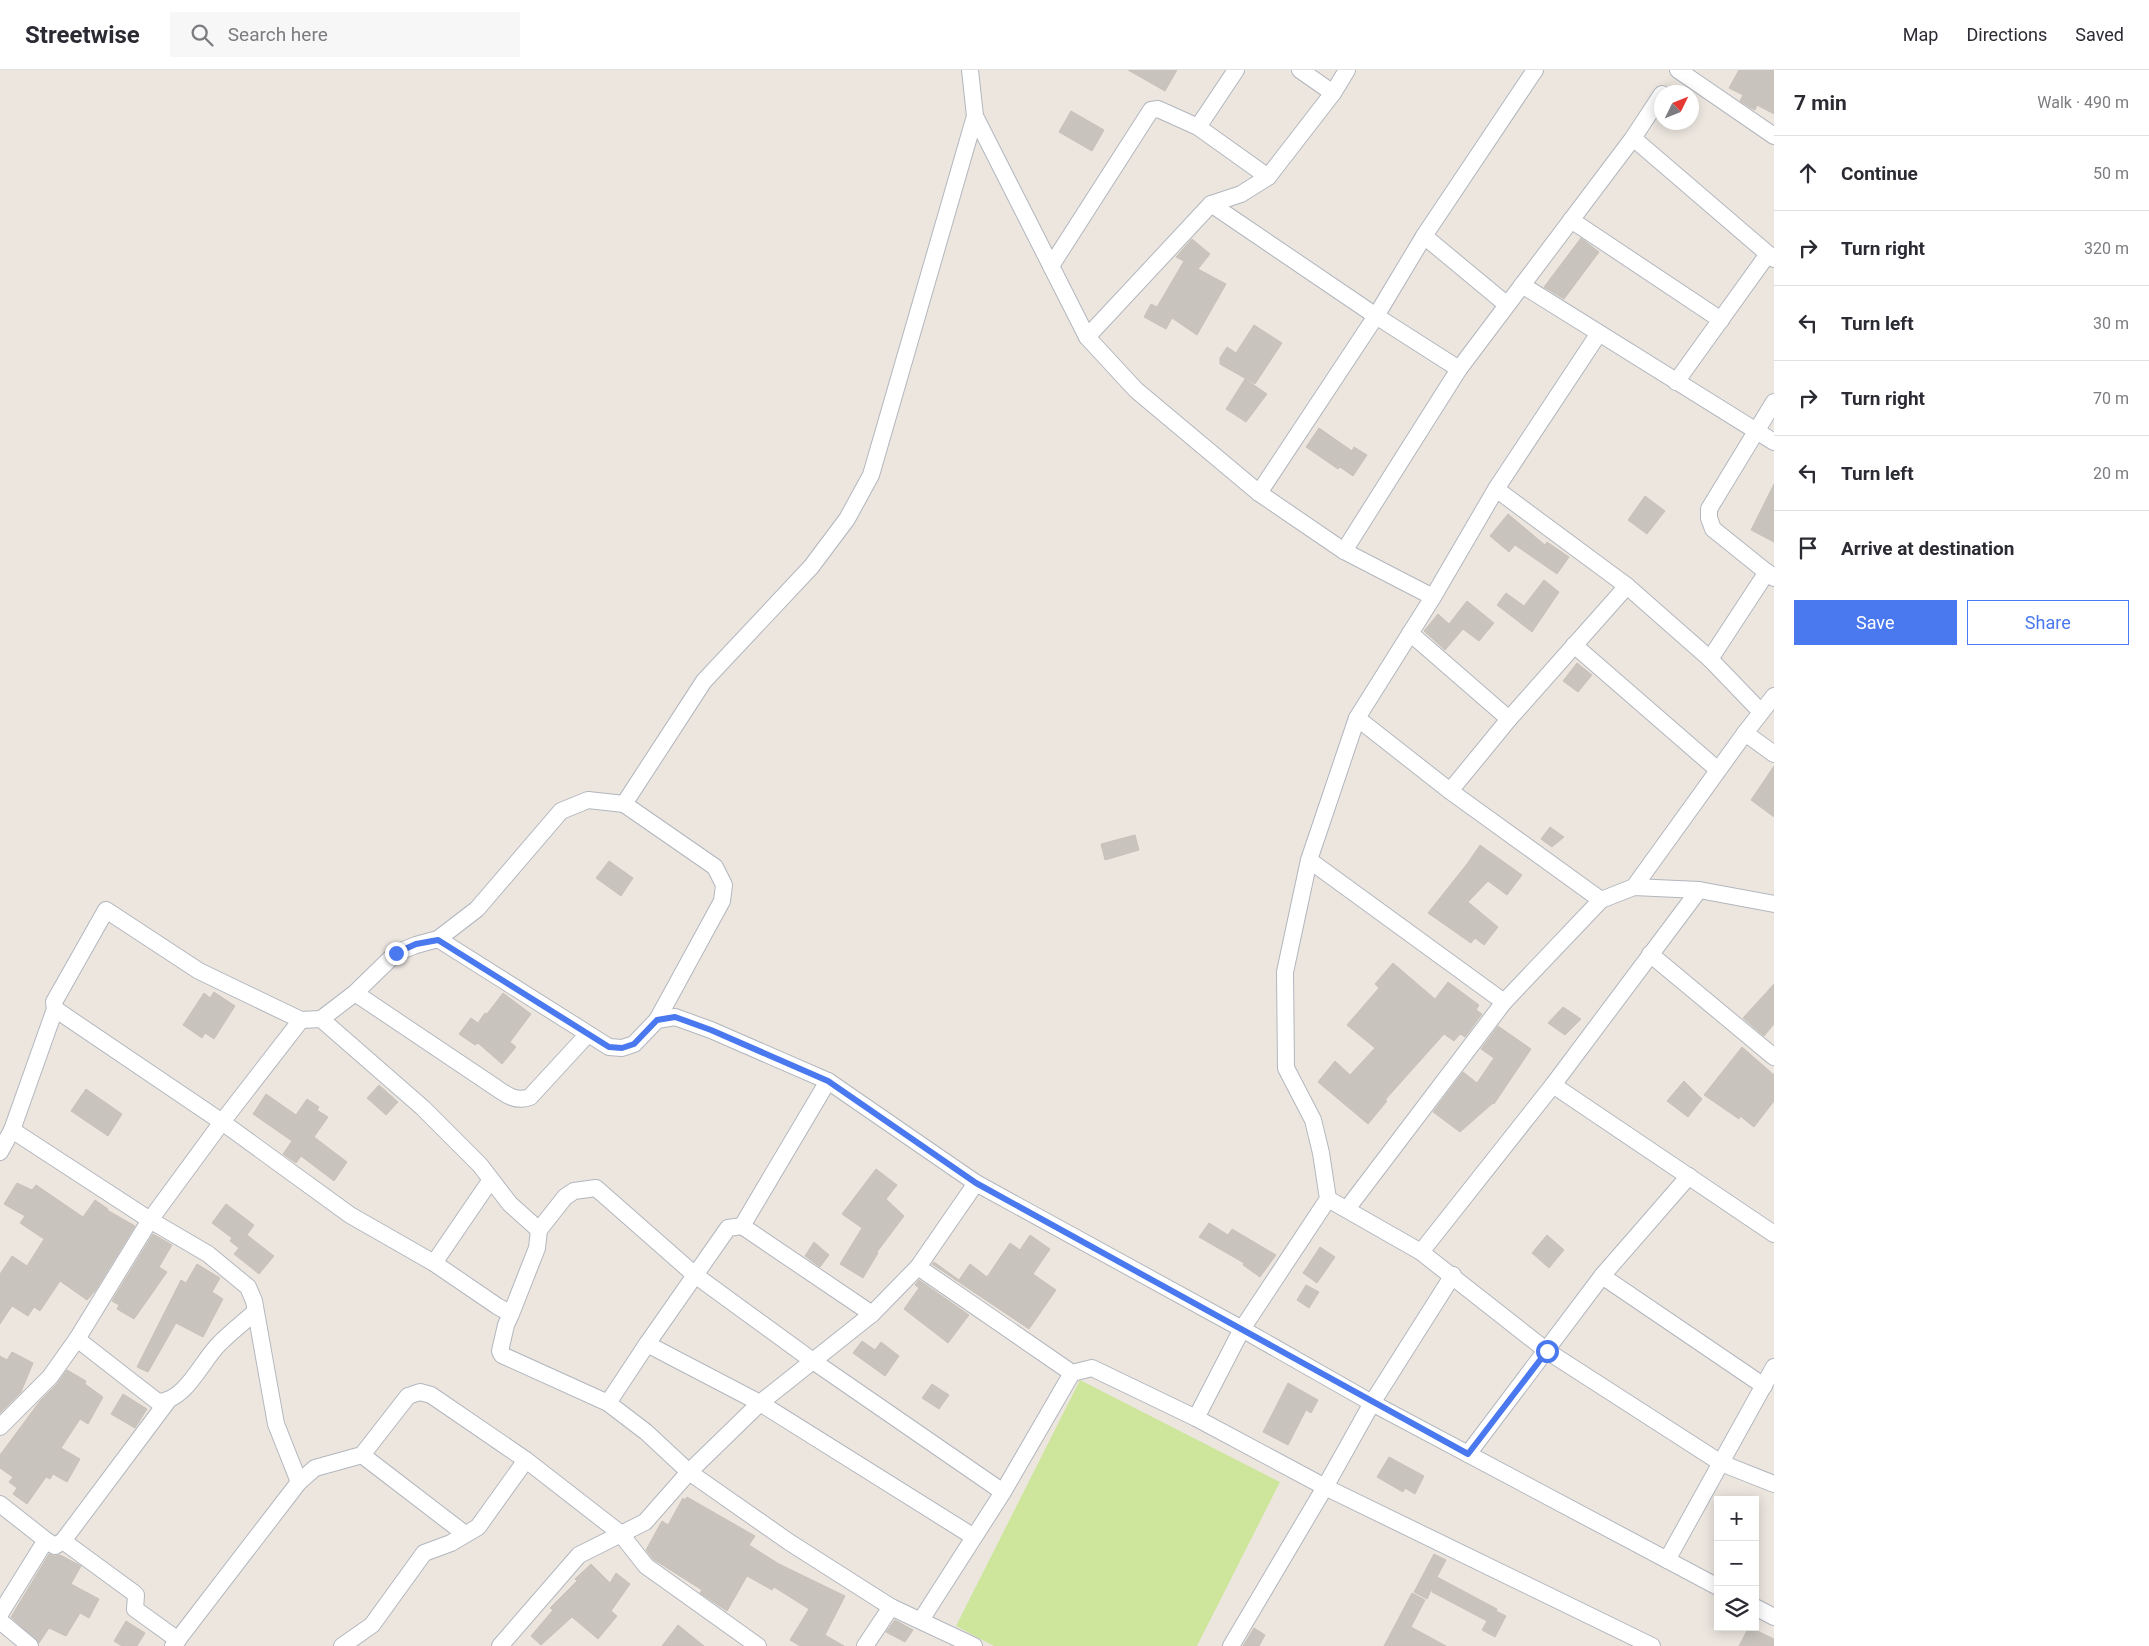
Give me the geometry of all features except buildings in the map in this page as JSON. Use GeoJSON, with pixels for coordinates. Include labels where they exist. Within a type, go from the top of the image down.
{"type":"FeatureCollection","features":[{"type":"Feature","properties":{"kind":"street"},"geometry":{"type":"LineString","coordinates":[[970,70],[975,116],[1087,337],[1136,390],[1259,493],[1344,551],[1432,597]]}},
{"type":"Feature","properties":{"kind":"street"},"geometry":{"type":"LineString","coordinates":[[1198,128],[1236,70]]}},
{"type":"Feature","properties":{"kind":"street"},"geometry":{"type":"LineString","coordinates":[[1300,70],[1333,93]]}},
{"type":"Feature","properties":{"kind":"street"},"geometry":{"type":"LineString","coordinates":[[1087,337],[1211,204],[1241,194],[1268,177],[1333,93],[1346,70]]}},
{"type":"Feature","properties":{"kind":"street"},"geometry":{"type":"LineString","coordinates":[[1259,493],[1376,316],[1424,236],[1535,70]]}},
{"type":"Feature","properties":{"kind":"street"},"geometry":{"type":"LineString","coordinates":[[1669,85],[1680,71],[1774,136]]}},
{"type":"Feature","properties":{"kind":"street"},"geometry":{"type":"LineString","coordinates":[[1344,551],[1459,369],[1506,304],[1633,138],[1654,105]]}},
{"type":"Feature","properties":{"kind":"street"},"geometry":{"type":"LineString","coordinates":[[1051,266],[1151,110],[1158,109],[1198,128],[1268,177]]}},
{"type":"Feature","properties":{"kind":"street"},"geometry":{"type":"LineString","coordinates":[[624,804],[704,681],[811,566],[847,519],[871,475],[975,116]]}},
{"type":"Feature","properties":{"kind":"street"},"geometry":{"type":"LineString","coordinates":[[1633,138],[1771,256],[1676,382]]}},
{"type":"Feature","properties":{"kind":"street"},"geometry":{"type":"LineString","coordinates":[[1211,204],[1376,316],[1459,369]]}},
{"type":"Feature","properties":{"kind":"street"},"geometry":{"type":"LineString","coordinates":[[1571,220],[1721,320]]}},
{"type":"Feature","properties":{"kind":"street"},"geometry":{"type":"LineString","coordinates":[[1424,236],[1506,304]]}},
{"type":"Feature","properties":{"kind":"street"},"geometry":{"type":"LineString","coordinates":[[1522,285],[1774,442]]}},
{"type":"Feature","properties":{"kind":"street"},"geometry":{"type":"LineString","coordinates":[[1196,1418],[1242,1329],[1328,1198],[1321,1153],[1313,1120],[1286,1068],[1286,972],[1309,860],[1357,718],[1496,489],[1599,333]]}},
{"type":"Feature","properties":{"kind":"street"},"geometry":{"type":"LineString","coordinates":[[1710,659],[1771,575],[1713,529],[1708,509],[1774,402]]}},
{"type":"Feature","properties":{"kind":"street"},"geometry":{"type":"LineString","coordinates":[[1496,489],[1627,586],[1710,659],[1761,712]]}},
{"type":"Feature","properties":{"kind":"street"},"geometry":{"type":"LineString","coordinates":[[1450,791],[1509,719],[1627,586]]}},
{"type":"Feature","properties":{"kind":"street"},"geometry":{"type":"LineString","coordinates":[[1410,633],[1509,719]]}},
{"type":"Feature","properties":{"kind":"street"},"geometry":{"type":"LineString","coordinates":[[1574,645],[1718,770]]}},
{"type":"Feature","properties":{"kind":"street"},"geometry":{"type":"LineString","coordinates":[[1634,887],[1745,733],[1774,696]]}},
{"type":"Feature","properties":{"kind":"street"},"geometry":{"type":"LineString","coordinates":[[1357,718],[1450,791],[1601,900]]}},
{"type":"Feature","properties":{"kind":"street"},"geometry":{"type":"LineString","coordinates":[[1745,733],[1774,754]]}},
{"type":"Feature","properties":{"kind":"street"},"geometry":{"type":"LineString","coordinates":[[0,1152],[12,1130],[55,1009],[54,1002],[106,910],[199,970],[301,1020],[321,1019],[355,993],[396,953],[416,944],[438,940],[477,910],[561,811],[588,800],[624,804],[715,867],[724,885],[722,901],[657,1020],[634,1044],[622,1048],[609,1047],[438,940]]}},
{"type":"Feature","properties":{"kind":"street"},"geometry":{"type":"LineString","coordinates":[[1309,860],[1504,1002]]}},
{"type":"Feature","properties":{"kind":"street"},"geometry":{"type":"LineString","coordinates":[[1347,1209],[1504,1002],[1601,900],[1634,887],[1699,890],[1774,904]]}},
{"type":"Feature","properties":{"kind":"street"},"geometry":{"type":"LineString","coordinates":[[1421,1252],[1553,1084],[1699,890]]}},
{"type":"Feature","properties":{"kind":"street"},"geometry":{"type":"LineString","coordinates":[[1650,954],[1774,1057]]}},
{"type":"Feature","properties":{"kind":"street"},"geometry":{"type":"LineString","coordinates":[[355,993],[492,1085],[513,1098],[522,1100],[530,1097],[588,1034]]}},
{"type":"Feature","properties":{"kind":"street"},"geometry":{"type":"LineString","coordinates":[[55,1009],[222,1122],[350,1214],[434,1263],[511,1314]]}},
{"type":"Feature","properties":{"kind":"street"},"geometry":{"type":"LineString","coordinates":[[657,1020],[675,1017],[711,1030],[828,1081],[976,1183],[1242,1329],[1372,1403],[1716,1586]]}},
{"type":"Feature","properties":{"kind":"street"},"geometry":{"type":"LineString","coordinates":[[321,1019],[423,1108],[480,1165],[490,1181],[510,1204],[539,1230]]}},
{"type":"Feature","properties":{"kind":"street"},"geometry":{"type":"LineString","coordinates":[[0,1427],[50,1377],[77,1339],[150,1220],[222,1122],[301,1020]]}},
{"type":"Feature","properties":{"kind":"street"},"geometry":{"type":"LineString","coordinates":[[742,1226],[828,1081]]}},
{"type":"Feature","properties":{"kind":"street"},"geometry":{"type":"LineString","coordinates":[[1553,1084],[1774,1234]]}},
{"type":"Feature","properties":{"kind":"street"},"geometry":{"type":"LineString","coordinates":[[12,1130],[150,1220],[208,1254],[248,1288],[254,1301],[276,1424],[299,1482]]}},
{"type":"Feature","properties":{"kind":"street"},"geometry":{"type":"LineString","coordinates":[[1468,1454],[1602,1276],[1689,1176]]}},
{"type":"Feature","properties":{"kind":"street"},"geometry":{"type":"LineString","coordinates":[[434,1263],[490,1181]]}},
{"type":"Feature","properties":{"kind":"street"},"geometry":{"type":"LineString","coordinates":[[500,1646],[579,1555],[645,1522],[689,1472],[760,1403],[872,1314],[918,1267],[976,1183]]}},
{"type":"Feature","properties":{"kind":"street"},"geometry":{"type":"LineString","coordinates":[[974,1646],[891,1607],[789,1542],[689,1472],[646,1432],[608,1404],[502,1355],[500,1351],[506,1325],[537,1248],[539,1230],[565,1198],[574,1191],[596,1188],[695,1276],[813,1361],[1003,1492]]}},
{"type":"Feature","properties":{"kind":"street"},"geometry":{"type":"LineString","coordinates":[[1328,1198],[1421,1252],[1547,1351],[1721,1463],[1774,1484]]}},
{"type":"Feature","properties":{"kind":"street"},"geometry":{"type":"LineString","coordinates":[[608,1404],[647,1344],[728,1228],[742,1226],[872,1314]]}},
{"type":"Feature","properties":{"kind":"street"},"geometry":{"type":"LineString","coordinates":[[918,1267],[1072,1373]]}},
{"type":"Feature","properties":{"kind":"street"},"geometry":{"type":"LineString","coordinates":[[1232,1645],[1372,1403],[1452,1275]]}},
{"type":"Feature","properties":{"kind":"street"},"geometry":{"type":"LineString","coordinates":[[1602,1276],[1764,1386]]}},
{"type":"Feature","properties":{"kind":"street"},"geometry":{"type":"LineString","coordinates":[[0,1614],[55,1541],[167,1402],[192,1379],[219,1344],[255,1312]]}},
{"type":"Feature","properties":{"kind":"street"},"geometry":{"type":"LineString","coordinates":[[77,1339],[158,1402],[167,1402]]}},
{"type":"Feature","properties":{"kind":"street"},"geometry":{"type":"LineString","coordinates":[[647,1344],[760,1403],[974,1537]]}},
{"type":"Feature","properties":{"kind":"street"},"geometry":{"type":"LineString","coordinates":[[1666,1560],[1774,1367]]}},
{"type":"Feature","properties":{"kind":"street"},"geometry":{"type":"LineString","coordinates":[[921,1620],[1003,1492],[1072,1373],[1092,1368],[1196,1418],[1325,1487],[1652,1646]]}},
{"type":"Feature","properties":{"kind":"street"},"geometry":{"type":"LineString","coordinates":[[0,1504],[134,1593],[136,1596],[135,1609],[175,1643],[299,1482],[314,1468],[362,1455],[408,1396],[420,1392],[431,1395],[526,1460],[620,1533],[646,1566],[758,1646]]}},
{"type":"Feature","properties":{"kind":"street"},"geometry":{"type":"LineString","coordinates":[[362,1455],[466,1534]]}},
{"type":"Feature","properties":{"kind":"street"},"geometry":{"type":"LineString","coordinates":[[349,1644],[372,1625],[424,1553],[451,1543],[478,1527],[526,1460]]}},
{"type":"Feature","properties":{"kind":"street"},"geometry":{"type":"LineString","coordinates":[[865,1646],[891,1607]]}},
{"type":"Feature","properties":{"kind":"street"},"geometry":{"type":"LineString","coordinates":[[1759,1609],[1774,1617]]}},
{"type":"Feature","properties":{"kind":"street"},"geometry":{"type":"LineString","coordinates":[[0,1621],[30,1646]]}},
{"type":"Feature","properties":{"kind":"green space"},"geometry":{"type":"Polygon","coordinates":[[[1080,1380],[1280,1482],[1197,1646],[994,1646],[956,1626],[1080,1380]]]}},
{"type":"Feature","properties":{"kind":"route"},"geometry":{"type":"LineString","coordinates":[[396,953],[416,944],[438,940],[609,1047],[622,1048],[634,1044],[657,1020],[675,1017],[711,1030],[828,1081],[976,1183],[1242,1329],[1372,1403],[1468,1454],[1547,1351]]}}]}
